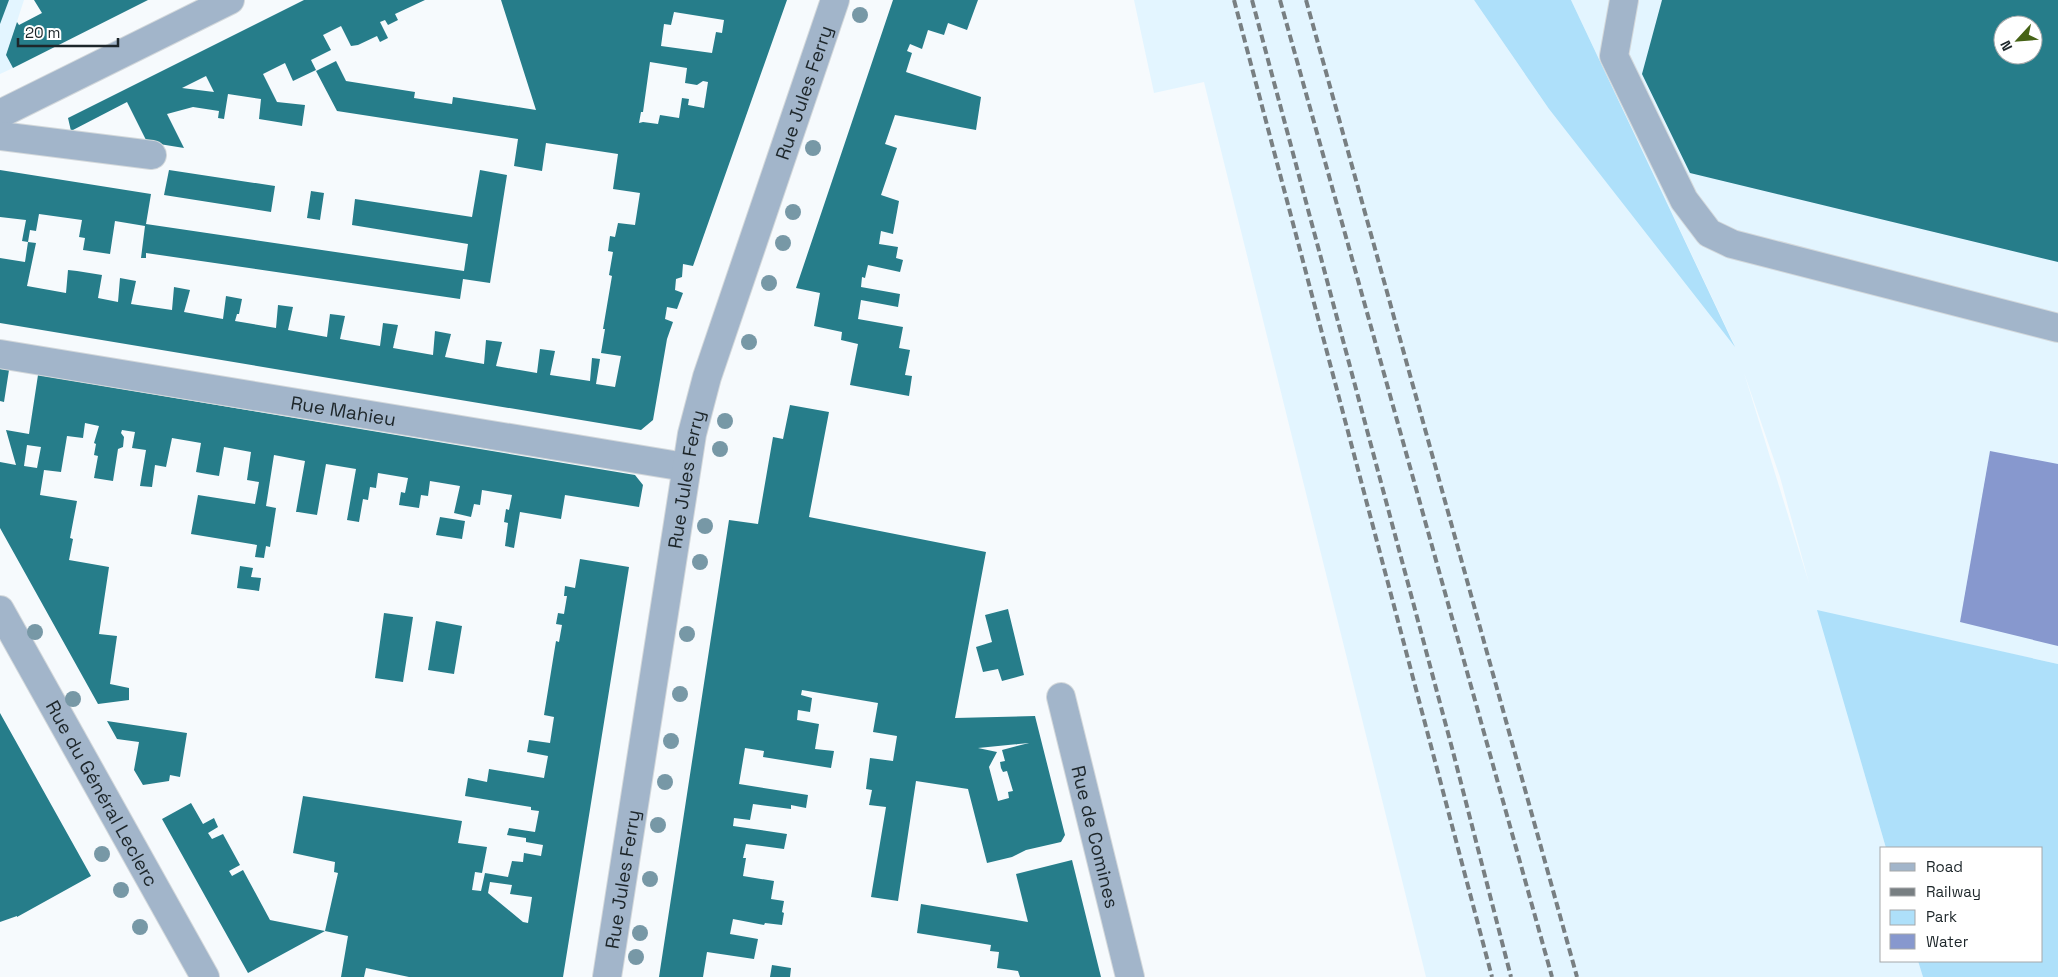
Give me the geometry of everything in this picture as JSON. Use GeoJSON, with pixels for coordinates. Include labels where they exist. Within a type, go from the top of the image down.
{"type":"FeatureCollection","features":[{"type":"Feature","properties":{"kind":"street"},"geometry":{"type":"LineString","coordinates":[[0,114],[230,0]]}},
{"type":"Feature","properties":{"kind":"street","name":"Rue Jules Ferry"},"geometry":{"type":"LineString","coordinates":[[607,977],[685,467],[694,426],[707,377],[835,0]]}},
{"type":"Feature","properties":{"kind":"street"},"geometry":{"type":"LineString","coordinates":[[1624,0],[1614,56],[1684,200],[1709,233],[1732,244],[2058,328]]}},
{"type":"Feature","properties":{"kind":"street"},"geometry":{"type":"LineString","coordinates":[[0,136],[152,155]]}},
{"type":"Feature","properties":{"kind":"street","name":"Rue Mahieu"},"geometry":{"type":"LineString","coordinates":[[0,354],[685,467]]}},
{"type":"Feature","properties":{"kind":"street","name":"Rue du Général Leclerc"},"geometry":{"type":"LineString","coordinates":[[0,610],[205,977]]}},
{"type":"Feature","properties":{"kind":"street","name":"Rue de Comines"},"geometry":{"type":"LineString","coordinates":[[1060,697],[1130,977]]}},
{"type":"Feature","properties":{"kind":"shaded area"},"geometry":{"type":"Polygon","coordinates":[[[0,0],[24,0],[6,55],[13,68],[0,74],[0,0]]]}},
{"type":"Feature","properties":{"kind":"shaded area"},"geometry":{"type":"Polygon","coordinates":[[[1134,0],[1474,0],[1549,109],[1734,344],[1571,0],[2058,0],[2058,664],[1818,611],[1886,847],[1880,847],[1880,962],[1918,962],[1923,977],[1426,977],[1204,82],[1154,93],[1134,0]],[[1744,373],[1809,583],[1780,477],[1744,373]]]}},
{"type":"Feature","properties":{"kind":"green space"},"geometry":{"type":"Polygon","coordinates":[[[1474,0],[1571,0],[1735,347],[1549,109],[1474,0]]]}},
{"type":"Feature","properties":{"kind":"green space"},"geometry":{"type":"Polygon","coordinates":[[[1817,610],[2058,664],[2058,977],[1923,977],[1918,962],[2043,962],[2043,847],[1886,847],[1817,610]]]}},
{"type":"Feature","properties":{"kind":"water"},"geometry":{"type":"Polygon","coordinates":[[[1990,451],[2058,464],[2058,646],[1960,622],[1990,451]]]}},
{"type":"Feature","properties":{"kind":"building"},"geometry":{"type":"Polygon","coordinates":[[[0,0],[9,0],[0,24],[0,0]]]}},
{"type":"Feature","properties":{"kind":"building"},"geometry":{"type":"Polygon","coordinates":[[[34,0],[148,0],[13,68],[6,55],[17,22],[19,25],[42,13],[34,0]]]}},
{"type":"Feature","properties":{"kind":"building"},"geometry":{"type":"Polygon","coordinates":[[[304,0],[425,0],[395,14],[398,20],[388,25],[385,20],[380,22],[388,38],[380,42],[377,36],[358,45],[351,46],[341,26],[323,35],[331,50],[311,60],[316,70],[293,81],[285,63],[263,74],[277,102],[305,105],[302,126],[259,119],[261,99],[228,94],[224,119],[218,118],[219,111],[193,107],[167,114],[184,148],[147,142],[127,102],[71,131],[68,118],[304,0]],[[206,76],[182,88],[214,92],[206,76]]]}},
{"type":"Feature","properties":{"kind":"building"},"geometry":{"type":"Polygon","coordinates":[[[501,0],[787,0],[693,266],[683,264],[682,277],[676,279],[675,290],[683,293],[677,309],[667,307],[665,319],[673,322],[667,339],[653,420],[641,430],[0,323],[0,258],[25,262],[28,242],[36,243],[27,286],[66,293],[68,270],[102,275],[98,298],[118,302],[120,278],[136,281],[131,304],[172,310],[174,287],[190,290],[184,312],[223,319],[226,296],[242,299],[239,314],[237,314],[235,321],[276,328],[278,305],[293,307],[288,330],[327,337],[330,314],[345,316],[340,339],[380,346],[383,323],[398,325],[393,348],[433,355],[435,331],[451,334],[445,357],[484,364],[486,340],[502,342],[496,366],[537,373],[540,349],[555,351],[550,375],[590,381],[592,358],[600,359],[596,384],[615,387],[621,356],[601,353],[612,276],[609,275],[613,252],[608,251],[610,236],[615,237],[618,223],[635,225],[640,193],[613,189],[618,154],[546,143],[542,171],[514,166],[518,139],[337,111],[316,71],[336,61],[346,81],[415,92],[414,98],[452,104],[453,97],[536,110],[501,0]],[[674,12],[671,25],[664,24],[661,46],[712,53],[716,32],[722,33],[724,20],[674,12]],[[650,62],[643,112],[641,112],[639,123],[658,124],[660,115],[679,118],[682,98],[689,99],[688,105],[704,108],[708,82],[703,81],[697,85],[685,83],[687,68],[650,62]]]}},
{"type":"Feature","properties":{"kind":"building"},"geometry":{"type":"Polygon","coordinates":[[[893,0],[978,0],[967,30],[948,23],[944,35],[928,30],[922,49],[910,44],[907,51],[912,53],[906,72],[981,97],[976,130],[895,115],[885,144],[897,148],[881,195],[899,201],[893,234],[881,231],[879,244],[898,247],[896,258],[903,260],[900,272],[868,265],[865,278],[862,277],[861,287],[900,294],[898,307],[861,300],[858,319],[903,327],[899,348],[910,350],[905,375],[912,376],[909,396],[850,385],[858,344],[841,340],[842,332],[814,326],[820,293],[796,288],[893,0]]]}},
{"type":"Feature","properties":{"kind":"building"},"geometry":{"type":"Polygon","coordinates":[[[1662,0],[2058,0],[2058,262],[1690,173],[1642,74],[1662,0]]]}},
{"type":"Feature","properties":{"kind":"building"},"geometry":{"type":"Polygon","coordinates":[[[0,170],[151,194],[146,224],[464,271],[468,244],[352,225],[355,199],[472,217],[480,170],[507,175],[490,283],[463,279],[460,299],[146,253],[146,258],[141,258],[145,226],[115,221],[110,254],[83,250],[85,238],[79,237],[82,220],[39,214],[36,231],[30,230],[28,242],[22,241],[26,220],[0,217],[0,170]]]}},
{"type":"Feature","properties":{"kind":"building"},"geometry":{"type":"Polygon","coordinates":[[[169,170],[275,186],[271,212],[164,195],[169,170]]]}},
{"type":"Feature","properties":{"kind":"building"},"geometry":{"type":"Polygon","coordinates":[[[311,191],[324,193],[320,220],[307,218],[311,191]]]}},
{"type":"Feature","properties":{"kind":"building"},"geometry":{"type":"Polygon","coordinates":[[[0,369],[9,370],[4,402],[0,401],[0,369]]]}},
{"type":"Feature","properties":{"kind":"building"},"geometry":{"type":"Polygon","coordinates":[[[38,375],[635,475],[643,485],[639,507],[565,495],[561,519],[520,512],[514,548],[505,546],[508,523],[504,522],[506,509],[509,510],[512,495],[482,490],[480,505],[474,504],[471,517],[454,513],[460,486],[430,481],[428,496],[421,495],[419,508],[399,505],[401,492],[405,493],[408,478],[378,473],[376,488],[370,487],[368,500],[363,499],[359,522],[347,520],[356,469],[326,464],[317,515],[296,512],[305,461],[274,455],[266,506],[276,508],[270,547],[266,546],[264,558],[255,557],[257,545],[191,534],[198,495],[255,504],[259,482],[247,480],[251,452],[224,447],[219,476],[207,474],[196,472],[201,443],[172,438],[166,467],[155,465],[152,487],[140,486],[146,450],[132,448],[135,432],[122,430],[121,433],[124,437],[123,447],[118,449],[113,481],[94,478],[98,456],[94,455],[96,444],[94,443],[99,426],[85,423],[83,438],[67,436],[61,472],[44,470],[40,495],[77,501],[70,538],[73,539],[69,560],[109,567],[99,634],[117,636],[110,684],[129,688],[129,700],[98,704],[0,528],[0,462],[16,465],[6,430],[29,434],[38,375]],[[27,445],[24,466],[37,468],[41,447],[27,445]]]}},
{"type":"Feature","properties":{"kind":"building"},"geometry":{"type":"Polygon","coordinates":[[[790,405],[829,412],[809,517],[986,552],[955,718],[1035,716],[1065,835],[1061,842],[1026,850],[1012,857],[987,863],[968,789],[916,781],[898,901],[871,897],[886,807],[869,805],[872,790],[866,789],[870,758],[893,761],[897,736],[873,732],[878,703],[802,690],[801,695],[812,698],[810,712],[798,710],[797,720],[819,724],[815,749],[834,751],[831,768],[763,757],[764,751],[745,748],[739,784],[808,795],[806,808],[791,805],[791,809],[753,804],[750,820],[734,818],[733,826],[787,834],[784,849],[746,844],[743,858],[746,858],[743,876],[774,881],[771,899],[784,901],[782,925],[765,923],[764,925],[733,919],[730,934],[758,939],[754,959],[707,952],[703,977],[659,977],[729,520],[758,524],[773,437],[783,439],[790,405]],[[1029,743],[978,748],[997,752],[989,767],[998,801],[1009,798],[1008,792],[1013,791],[1007,771],[1003,772],[1001,768],[1000,762],[1005,761],[1002,750],[1029,743]]]}},
{"type":"Feature","properties":{"kind":"building"},"geometry":{"type":"Polygon","coordinates":[[[440,517],[465,521],[462,539],[436,535],[440,517]]]}},
{"type":"Feature","properties":{"kind":"building"},"geometry":{"type":"Polygon","coordinates":[[[580,559],[629,567],[563,977],[409,977],[366,968],[364,977],[341,977],[348,936],[325,931],[338,873],[334,872],[335,862],[293,853],[303,796],[462,821],[458,843],[487,847],[482,873],[475,872],[472,890],[481,891],[485,873],[508,877],[512,861],[523,862],[524,853],[541,856],[543,845],[526,842],[526,838],[507,835],[509,828],[535,832],[539,811],[531,810],[531,807],[465,796],[468,778],[487,782],[489,769],[544,778],[548,756],[527,752],[529,740],[550,743],[554,717],[544,715],[556,641],[559,642],[562,625],[556,624],[558,613],[564,614],[567,596],[564,596],[565,586],[575,588],[580,559]],[[490,882],[488,893],[523,922],[528,923],[532,897],[510,894],[512,885],[490,882]]]}},
{"type":"Feature","properties":{"kind":"building"},"geometry":{"type":"Polygon","coordinates":[[[240,566],[253,568],[251,577],[261,578],[259,591],[237,588],[240,566]]]}},
{"type":"Feature","properties":{"kind":"building"},"geometry":{"type":"Polygon","coordinates":[[[1008,609],[1024,675],[1002,681],[998,669],[983,672],[976,647],[992,642],[985,615],[1008,609]]]}},
{"type":"Feature","properties":{"kind":"building"},"geometry":{"type":"Polygon","coordinates":[[[384,613],[413,617],[403,682],[375,678],[384,613]]]}},
{"type":"Feature","properties":{"kind":"building"},"geometry":{"type":"Polygon","coordinates":[[[436,621],[462,626],[454,674],[428,670],[436,621]]]}},
{"type":"Feature","properties":{"kind":"building"},"geometry":{"type":"Polygon","coordinates":[[[0,713],[91,876],[17,917],[0,922],[0,713]]]}},
{"type":"Feature","properties":{"kind":"building"},"geometry":{"type":"Polygon","coordinates":[[[107,721],[187,733],[180,777],[170,775],[169,781],[143,785],[134,770],[139,742],[117,739],[107,721]]]}},
{"type":"Feature","properties":{"kind":"building"},"geometry":{"type":"Polygon","coordinates":[[[191,803],[203,824],[214,818],[218,827],[208,833],[212,839],[223,834],[240,865],[229,871],[232,876],[243,870],[270,920],[325,931],[248,973],[162,819],[191,803]]]}},
{"type":"Feature","properties":{"kind":"building"},"geometry":{"type":"Polygon","coordinates":[[[1072,860],[1101,977],[1020,977],[1018,971],[997,968],[999,952],[990,951],[991,945],[917,933],[921,904],[1028,922],[1016,874],[1072,860]]]}},
{"type":"Feature","properties":{"kind":"building"},"geometry":{"type":"Polygon","coordinates":[[[772,965],[791,968],[790,977],[770,977],[772,965]]]}},
{"type":"Feature","properties":{"kind":"railway"},"geometry":{"type":"LineString","coordinates":[[1234,0],[1492,977]]}},
{"type":"Feature","properties":{"kind":"railway"},"geometry":{"type":"LineString","coordinates":[[1252,0],[1452,748],[1511,977]]}},
{"type":"Feature","properties":{"kind":"railway"},"geometry":{"type":"LineString","coordinates":[[1280,0],[1552,977]]}},
{"type":"Feature","properties":{"kind":"railway"},"geometry":{"type":"LineString","coordinates":[[1306,0],[1577,977]]}}]}
